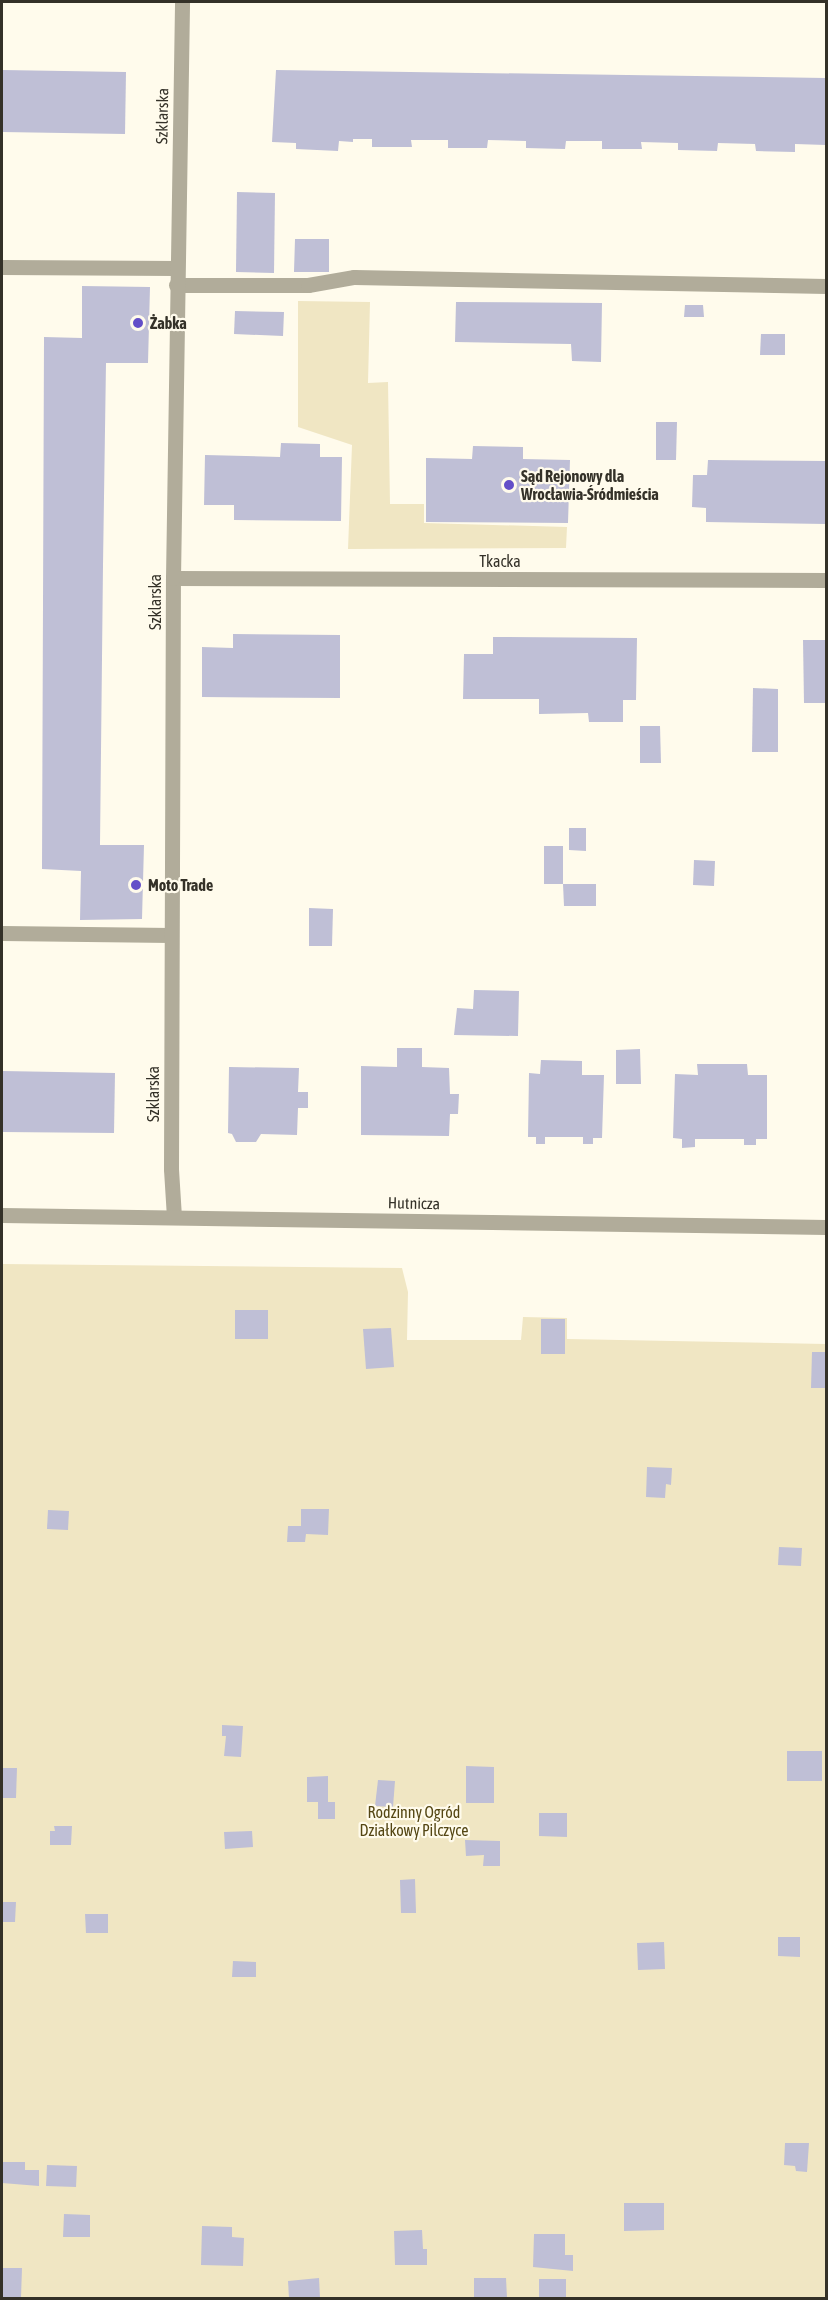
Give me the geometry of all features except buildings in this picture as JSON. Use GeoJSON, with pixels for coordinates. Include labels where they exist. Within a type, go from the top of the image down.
{"type":"FeatureCollection","features":[{"type":"Feature","properties":{"kind":"street","name":"Szklarska"},"geometry":{"type":"LineString","coordinates":[[174,1217],[171,935],[173,578],[176,268],[182,2]]}},
{"type":"Feature","properties":{"kind":"street"},"geometry":{"type":"LineString","coordinates":[[2,267],[176,268]]}},
{"type":"Feature","properties":{"kind":"street"},"geometry":{"type":"LineString","coordinates":[[176,285],[308,285],[354,277],[826,286]]}},
{"type":"Feature","properties":{"kind":"street","name":"Tkacka"},"geometry":{"type":"LineString","coordinates":[[173,578],[826,580]]}},
{"type":"Feature","properties":{"kind":"street"},"geometry":{"type":"LineString","coordinates":[[2,933],[171,935]]}},
{"type":"Feature","properties":{"kind":"street","name":"Hutnicza"},"geometry":{"type":"LineString","coordinates":[[2,1215],[826,1227]]}},
{"type":"Feature","properties":{"kind":"green space"},"geometry":{"type":"Polygon","coordinates":[[[298,301],[370,302],[368,383],[388,382],[390,504],[424,504],[424,523],[567,527],[566,548],[348,549],[352,445],[298,427],[298,301]]]}},
{"type":"Feature","properties":{"kind":"green space","name":"Rodzinny Ogród Działkowy Pilczyce"},"geometry":{"type":"Polygon","coordinates":[[[2,1264],[402,1268],[408,1292],[407,1340],[521,1340],[523,1317],[567,1318],[567,1339],[826,1344],[826,2298],[2,2298],[2,1264]]]}},
{"type":"Feature","properties":{"kind":"place","name":"Żabka"},"geometry":{"type":"Point","coordinates":[138,323]}},
{"type":"Feature","properties":{"kind":"place","name":"Sąd Rejonowy dla Wrocławia-Śródmieścia"},"geometry":{"type":"Point","coordinates":[509,485]}},
{"type":"Feature","properties":{"kind":"place","name":"Moto Trade"},"geometry":{"type":"Point","coordinates":[136,885]}}]}
